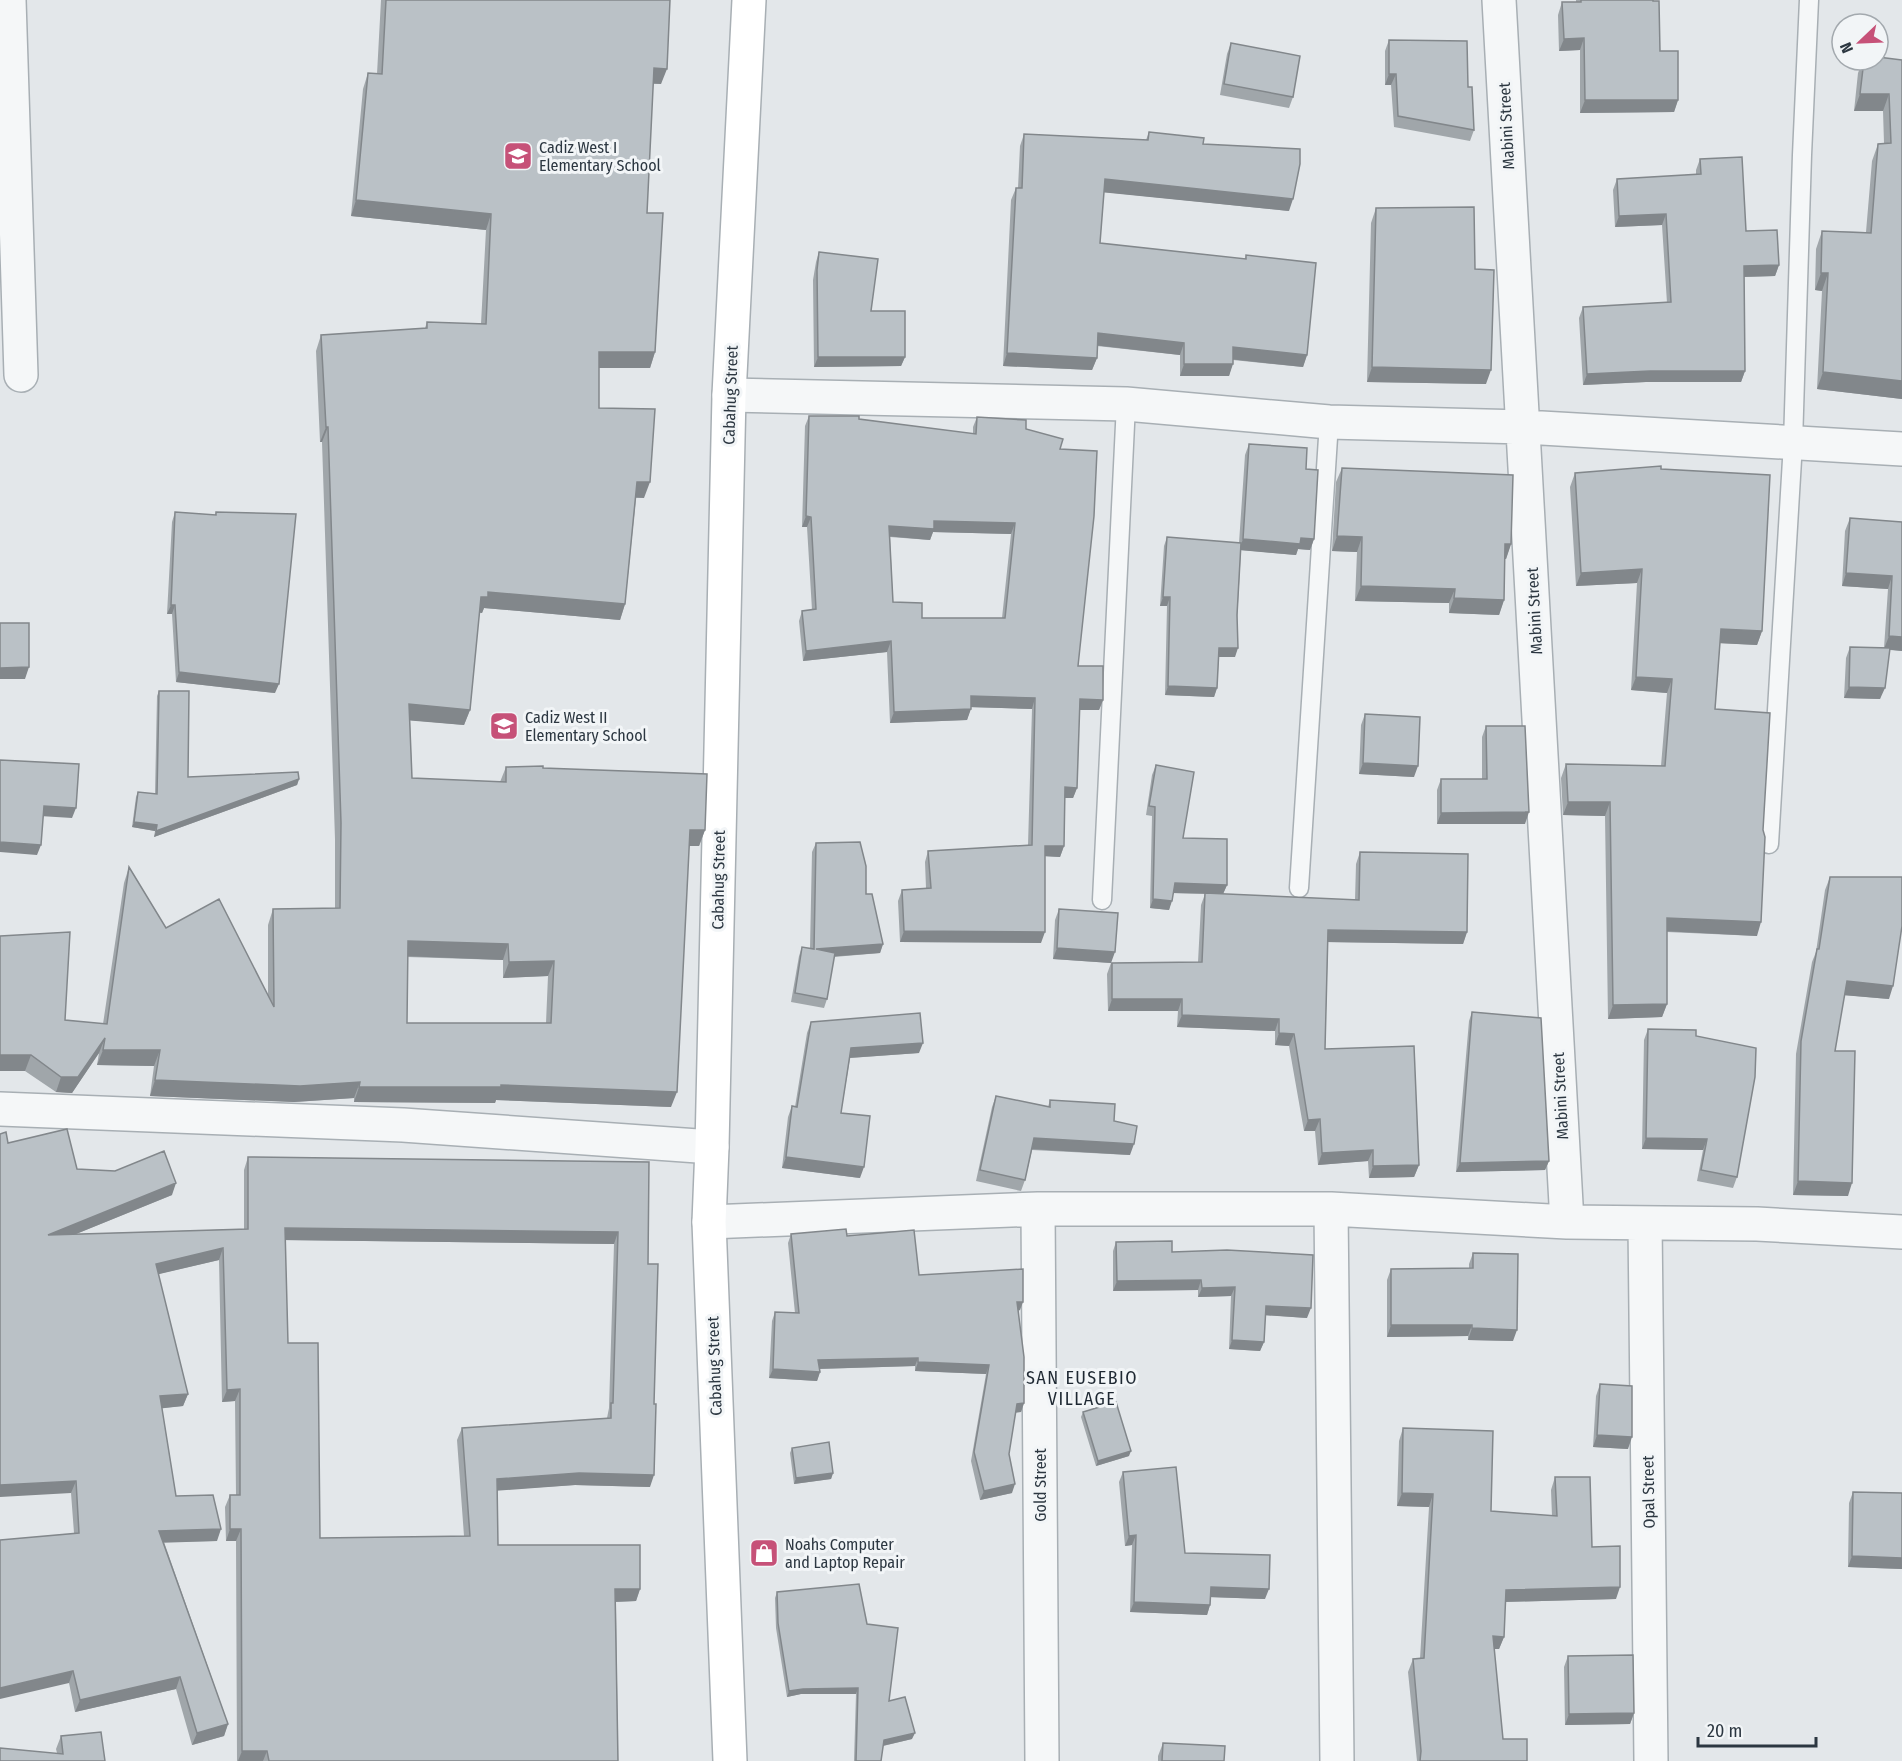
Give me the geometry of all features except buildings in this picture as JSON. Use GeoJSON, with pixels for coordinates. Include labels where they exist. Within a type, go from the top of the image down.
{"type":"FeatureCollection","features":[{"type":"Feature","properties":{"kind":"street"},"geometry":{"type":"LineString","coordinates":[[9,0],[21,375]]}},
{"type":"Feature","properties":{"kind":"street","name":"Cabahug Street"},"geometry":{"type":"LineString","coordinates":[[730,1761],[708,1222],[712,1147],[729,395],[749,0]]}},
{"type":"Feature","properties":{"kind":"street","name":"Mabini Street"},"geometry":{"type":"LineString","coordinates":[[1499,0],[1567,1222]]}},
{"type":"Feature","properties":{"kind":"street"},"geometry":{"type":"LineString","coordinates":[[729,395],[1126,404],[1329,422],[1524,428],[1902,449]]}},
{"type":"Feature","properties":{"kind":"street"},"geometry":{"type":"LineString","coordinates":[[0,1109],[403,1125],[712,1147]]}},
{"type":"Feature","properties":{"kind":"street"},"geometry":{"type":"LineString","coordinates":[[708,1222],[1038,1209],[1331,1209],[1567,1222],[1756,1224],[1902,1232]]}},
{"type":"Feature","properties":{"kind":"street","name":"Gold Street"},"geometry":{"type":"LineString","coordinates":[[1038,1209],[1042,1761]]}},
{"type":"Feature","properties":{"kind":"street"},"geometry":{"type":"LineString","coordinates":[[1331,1209],[1337,1761]]}},
{"type":"Feature","properties":{"kind":"street","name":"Opal Street"},"geometry":{"type":"LineString","coordinates":[[1645,1223],[1651,1761]]}},
{"type":"Feature","properties":{"kind":"lane"},"geometry":{"type":"LineString","coordinates":[[1769,844],[1793,443],[1809,0]]}},
{"type":"Feature","properties":{"kind":"lane"},"geometry":{"type":"LineString","coordinates":[[1102,900],[1126,404]]}},
{"type":"Feature","properties":{"kind":"lane"},"geometry":{"type":"LineString","coordinates":[[1299,888],[1329,422]]}},
{"type":"Feature","properties":{"kind":"place","name":"Cadiz West I Elementary School"},"geometry":{"type":"Point","coordinates":[518,156]}},
{"type":"Feature","properties":{"kind":"place","name":"Cadiz West II Elementary School"},"geometry":{"type":"Point","coordinates":[504,726]}},
{"type":"Feature","properties":{"kind":"place","name":"Noahs Computer and Laptop Repair"},"geometry":{"type":"Point","coordinates":[764,1553]}},
{"type":"Feature","properties":{"kind":"district","name":"SAN EUSEBIO VILLAGE"},"geometry":{"type":"Point","coordinates":[1082,1388]}}]}
